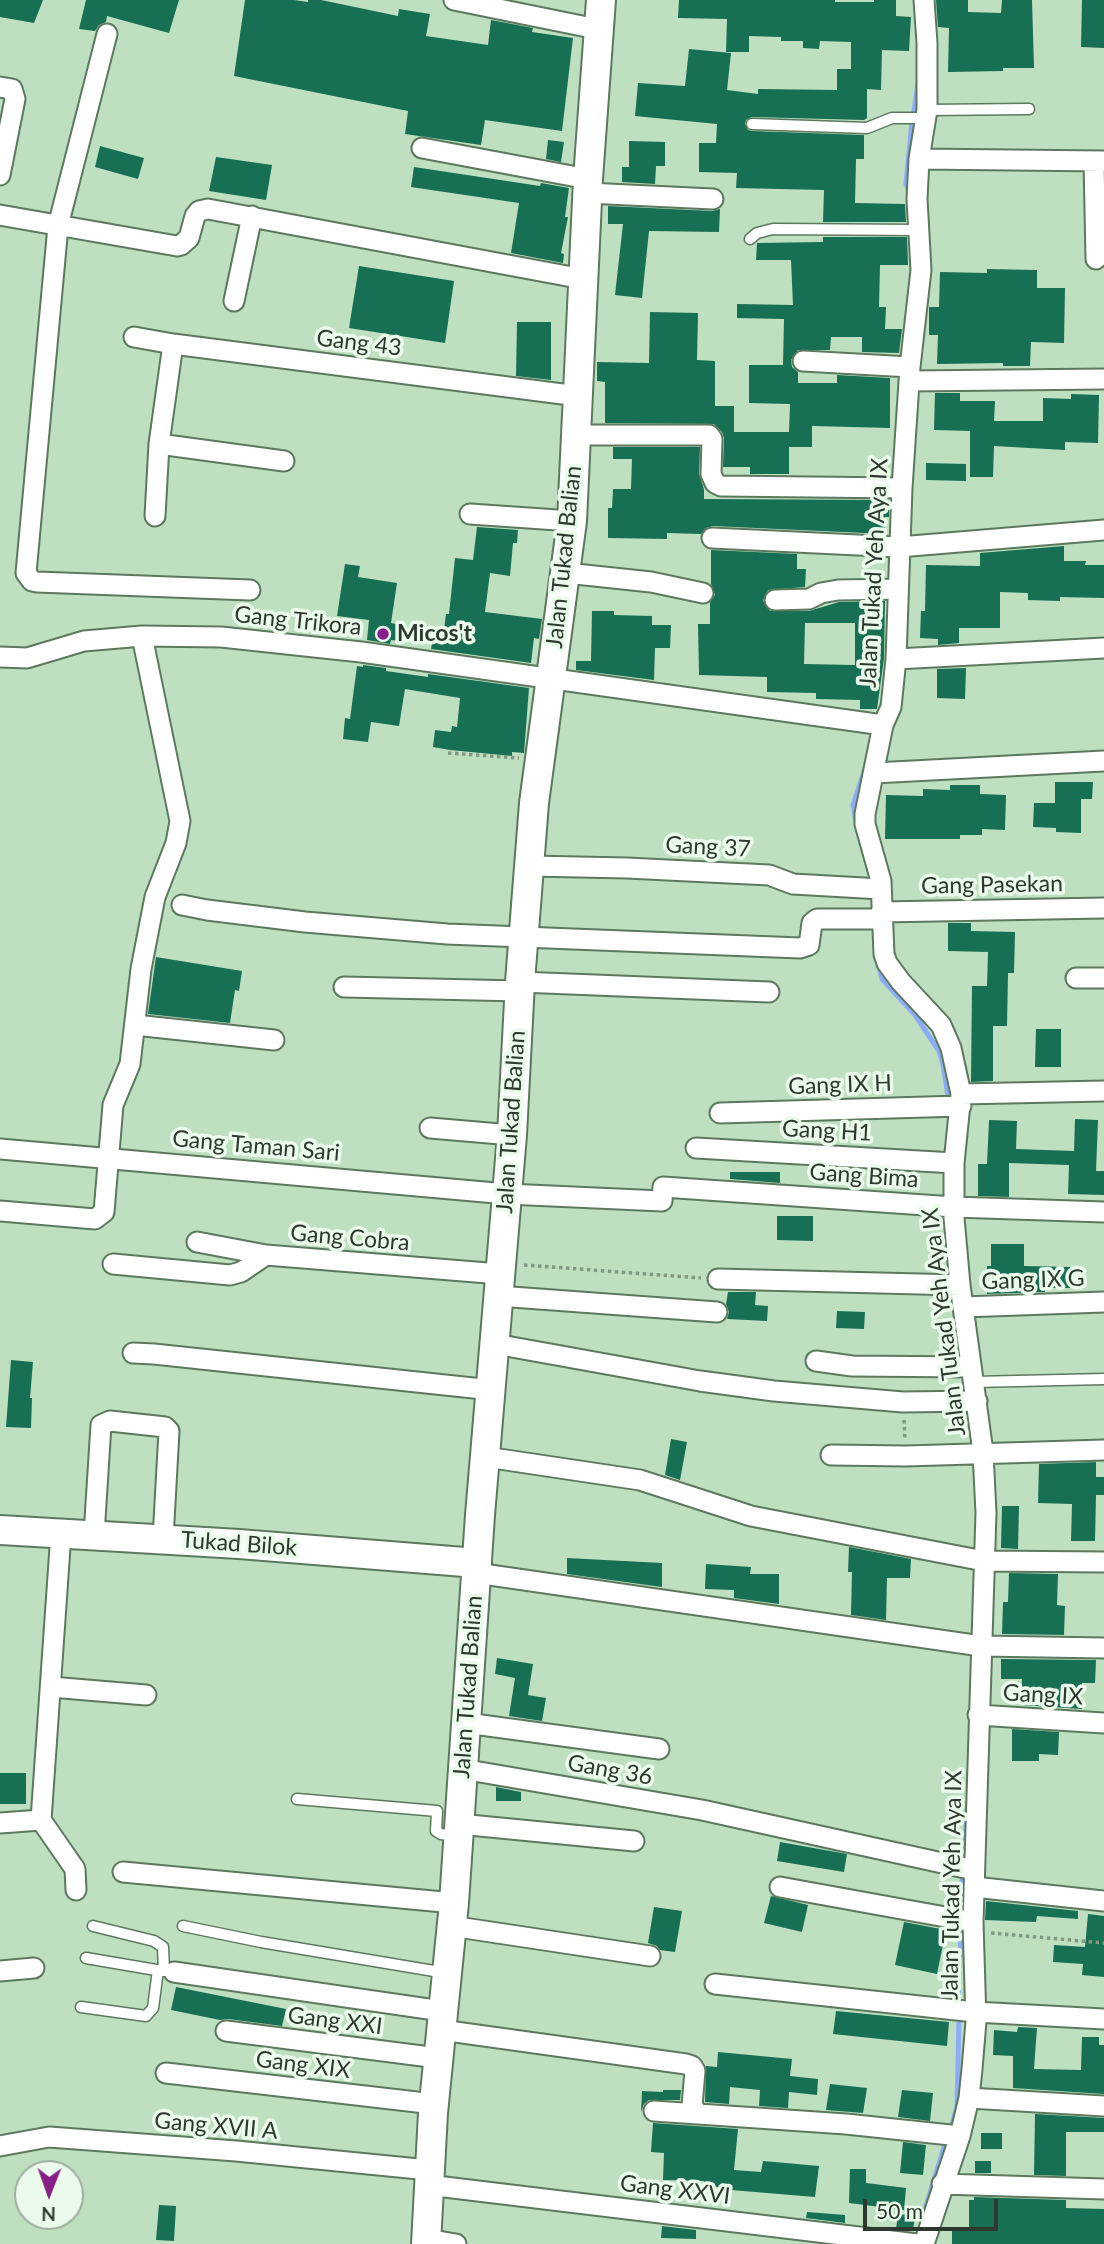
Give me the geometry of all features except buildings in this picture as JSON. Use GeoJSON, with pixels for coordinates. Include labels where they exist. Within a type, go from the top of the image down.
{"type":"FeatureCollection","features":[{"type":"Feature","properties":{"kind":"street"},"geometry":{"type":"LineString","coordinates":[[454,0],[597,29]]}},
{"type":"Feature","properties":{"kind":"street","name":"Jalan Tukad Balian"},"geometry":{"type":"LineString","coordinates":[[426,2241],[428,2178],[452,1914],[538,760],[572,521],[587,186],[601,0]]}},
{"type":"Feature","properties":{"kind":"street","name":"Jalan Tukad Yeh Aya IX"},"geometry":{"type":"LineString","coordinates":[[924,0],[927,43],[926,114],[916,199],[921,270],[902,488],[896,659],[891,707],[883,725],[864,814],[881,888],[882,942],[887,963],[941,1025],[951,1048],[961,1100],[954,1163],[954,1207],[960,1285],[983,1452],[986,1513],[974,1878],[975,2012],[969,2098],[960,2136],[924,2244]]}},
{"type":"Feature","properties":{"kind":"street"},"geometry":{"type":"LineString","coordinates":[[107,34],[58,226],[26,566],[28,578],[37,582],[250,590]]}},
{"type":"Feature","properties":{"kind":"street"},"geometry":{"type":"LineString","coordinates":[[0,87],[12,89],[15,99],[0,175]]}},
{"type":"Feature","properties":{"kind":"street"},"geometry":{"type":"LineString","coordinates":[[422,148],[587,186],[713,199]]}},
{"type":"Feature","properties":{"kind":"street"},"geometry":{"type":"LineString","coordinates":[[919,159],[1099,161],[1096,259]]}},
{"type":"Feature","properties":{"kind":"street"},"geometry":{"type":"LineString","coordinates":[[0,215],[177,246],[189,238],[195,216],[203,210],[252,216],[583,279]]}},
{"type":"Feature","properties":{"kind":"street"},"geometry":{"type":"LineString","coordinates":[[234,301],[252,216]]}},
{"type":"Feature","properties":{"kind":"street","name":"Gang 43"},"geometry":{"type":"LineString","coordinates":[[134,337],[578,396]]}},
{"type":"Feature","properties":{"kind":"street"},"geometry":{"type":"LineString","coordinates":[[155,516],[159,444],[173,344]]}},
{"type":"Feature","properties":{"kind":"street"},"geometry":{"type":"LineString","coordinates":[[803,361],[910,374],[1104,379]]}},
{"type":"Feature","properties":{"kind":"street"},"geometry":{"type":"LineString","coordinates":[[576,435],[709,435],[712,439],[711,474],[715,483],[721,486],[902,488]]}},
{"type":"Feature","properties":{"kind":"street"},"geometry":{"type":"LineString","coordinates":[[159,444],[284,461]]}},
{"type":"Feature","properties":{"kind":"street"},"geometry":{"type":"LineString","coordinates":[[470,514],[572,521]]}},
{"type":"Feature","properties":{"kind":"street"},"geometry":{"type":"LineString","coordinates":[[712,538],[899,547],[1104,530]]}},
{"type":"Feature","properties":{"kind":"street"},"geometry":{"type":"LineString","coordinates":[[566,573],[651,582],[703,593]]}},
{"type":"Feature","properties":{"kind":"street"},"geometry":{"type":"LineString","coordinates":[[775,600],[809,599],[821,593],[838,590],[898,589]]}},
{"type":"Feature","properties":{"kind":"street"},"geometry":{"type":"LineString","coordinates":[[0,1211],[95,1219],[104,1212],[113,1105],[130,1064],[141,969],[155,897],[176,843],[180,821],[142,636]]}},
{"type":"Feature","properties":{"kind":"street","name":"Gang Trikora"},"geometry":{"type":"LineString","coordinates":[[0,657],[27,658],[84,641],[142,636],[221,637],[362,652],[883,725]]}},
{"type":"Feature","properties":{"kind":"street"},"geometry":{"type":"LineString","coordinates":[[896,659],[1104,648]]}},
{"type":"Feature","properties":{"kind":"street"},"geometry":{"type":"LineString","coordinates":[[874,773],[1104,761]]}},
{"type":"Feature","properties":{"kind":"street","name":"Gang 37"},"geometry":{"type":"LineString","coordinates":[[530,866],[769,875],[793,884],[881,888]]}},
{"type":"Feature","properties":{"kind":"street"},"geometry":{"type":"LineString","coordinates":[[182,905],[305,922],[524,938]]}},
{"type":"Feature","properties":{"kind":"street","name":"Gang Pasekan"},"geometry":{"type":"LineString","coordinates":[[524,938],[804,948],[811,942],[816,919],[1104,908]]}},
{"type":"Feature","properties":{"kind":"street"},"geometry":{"type":"LineString","coordinates":[[1076,978],[1104,978]]}},
{"type":"Feature","properties":{"kind":"street"},"geometry":{"type":"LineString","coordinates":[[344,987],[769,992]]}},
{"type":"Feature","properties":{"kind":"street"},"geometry":{"type":"LineString","coordinates":[[135,1026],[274,1040]]}},
{"type":"Feature","properties":{"kind":"street","name":"Gang IX H"},"geometry":{"type":"LineString","coordinates":[[720,1113],[1104,1091]]}},
{"type":"Feature","properties":{"kind":"street"},"geometry":{"type":"LineString","coordinates":[[430,1128],[512,1135]]}},
{"type":"Feature","properties":{"kind":"street","name":"Gang H1"},"geometry":{"type":"LineString","coordinates":[[696,1148],[954,1163]]}},
{"type":"Feature","properties":{"kind":"street","name":"Gang Taman Sari"},"geometry":{"type":"LineString","coordinates":[[0,1149],[507,1194],[662,1201],[663,1187]]}},
{"type":"Feature","properties":{"kind":"street","name":"Gang Bima"},"geometry":{"type":"LineString","coordinates":[[663,1187],[954,1207],[1104,1212]]}},
{"type":"Feature","properties":{"kind":"street","name":"Gang Cobra"},"geometry":{"type":"LineString","coordinates":[[197,1242],[266,1255],[500,1278],[717,1312]]}},
{"type":"Feature","properties":{"kind":"street"},"geometry":{"type":"LineString","coordinates":[[113,1264],[230,1275],[242,1272],[266,1255]]}},
{"type":"Feature","properties":{"kind":"street"},"geometry":{"type":"LineString","coordinates":[[718,1279],[960,1285]]}},
{"type":"Feature","properties":{"kind":"street","name":"Gang IX G"},"geometry":{"type":"LineString","coordinates":[[963,1307],[1104,1302]]}},
{"type":"Feature","properties":{"kind":"street"},"geometry":{"type":"LineString","coordinates":[[495,1344],[762,1390],[903,1402],[974,1384]]}},
{"type":"Feature","properties":{"kind":"street"},"geometry":{"type":"LineString","coordinates":[[133,1353],[154,1353],[492,1390]]}},
{"type":"Feature","properties":{"kind":"street"},"geometry":{"type":"LineString","coordinates":[[816,1361],[974,1384]]}},
{"type":"Feature","properties":{"kind":"street"},"geometry":{"type":"LineString","coordinates":[[94,1535],[100,1425],[110,1421],[164,1427],[169,1431],[163,1539]]}},
{"type":"Feature","properties":{"kind":"street"},"geometry":{"type":"LineString","coordinates":[[831,1455],[906,1456],[1104,1450]]}},
{"type":"Feature","properties":{"kind":"street"},"geometry":{"type":"LineString","coordinates":[[486,1457],[640,1480],[751,1516],[984,1561],[1104,1563]]}},
{"type":"Feature","properties":{"kind":"street","name":"Tukad Bilok"},"geometry":{"type":"LineString","coordinates":[[0,1530],[163,1539],[476,1568]]}},
{"type":"Feature","properties":{"kind":"street"},"geometry":{"type":"LineString","coordinates":[[61,1533],[41,1820],[75,1869],[76,1890]]}},
{"type":"Feature","properties":{"kind":"street"},"geometry":{"type":"LineString","coordinates":[[476,1568],[981,1646],[1104,1648]]}},
{"type":"Feature","properties":{"kind":"street"},"geometry":{"type":"LineString","coordinates":[[51,1688],[146,1695]]}},
{"type":"Feature","properties":{"kind":"street","name":"Gang IX"},"geometry":{"type":"LineString","coordinates":[[978,1715],[1104,1723]]}},
{"type":"Feature","properties":{"kind":"street"},"geometry":{"type":"LineString","coordinates":[[466,1723],[659,1749]]}},
{"type":"Feature","properties":{"kind":"street","name":"Gang 36"},"geometry":{"type":"LineString","coordinates":[[463,1769],[749,1820],[974,1878],[1104,1901]]}},
{"type":"Feature","properties":{"kind":"street"},"geometry":{"type":"LineString","coordinates":[[0,1822],[41,1820]]}},
{"type":"Feature","properties":{"kind":"street"},"geometry":{"type":"LineString","coordinates":[[458,1830],[635,1841]]}},
{"type":"Feature","properties":{"kind":"street"},"geometry":{"type":"LineString","coordinates":[[123,1872],[452,1914],[650,1956]]}},
{"type":"Feature","properties":{"kind":"street"},"geometry":{"type":"LineString","coordinates":[[780,1888],[973,1927]]}},
{"type":"Feature","properties":{"kind":"street"},"geometry":{"type":"LineString","coordinates":[[0,1971],[34,1968]]}},
{"type":"Feature","properties":{"kind":"street"},"geometry":{"type":"LineString","coordinates":[[166,1971],[686,2064],[695,2071],[692,2106],[697,2112]]}},
{"type":"Feature","properties":{"kind":"street"},"geometry":{"type":"LineString","coordinates":[[715,1984],[975,2012],[1104,2019]]}},
{"type":"Feature","properties":{"kind":"street","name":"Gang XXI"},"geometry":{"type":"LineString","coordinates":[[226,2031],[438,2058]]}},
{"type":"Feature","properties":{"kind":"street","name":"Gang XIX"},"geometry":{"type":"LineString","coordinates":[[166,2073],[434,2105]]}},
{"type":"Feature","properties":{"kind":"street"},"geometry":{"type":"LineString","coordinates":[[969,2098],[1104,2106]]}},
{"type":"Feature","properties":{"kind":"street"},"geometry":{"type":"LineString","coordinates":[[654,2111],[846,2124],[960,2136]]}},
{"type":"Feature","properties":{"kind":"street","name":"Gang XVII A"},"geometry":{"type":"LineString","coordinates":[[0,2146],[49,2137],[236,2151],[428,2178]]}},
{"type":"Feature","properties":{"kind":"street","name":"Gang XXVI"},"geometry":{"type":"LineString","coordinates":[[428,2178],[917,2244]]}},
{"type":"Feature","properties":{"kind":"street"},"geometry":{"type":"LineString","coordinates":[[942,2184],[1104,2189]]}},
{"type":"Feature","properties":{"kind":"street"},"geometry":{"type":"LineString","coordinates":[[426,2241],[456,2244]]}},
{"type":"Feature","properties":{"kind":"lane"},"geometry":{"type":"LineString","coordinates":[[752,124],[867,128],[892,118],[926,114],[1029,109]]}},
{"type":"Feature","properties":{"kind":"lane"},"geometry":{"type":"LineString","coordinates":[[750,239],[757,233],[773,229],[919,230]]}},
{"type":"Feature","properties":{"kind":"lane"},"geometry":{"type":"LineString","coordinates":[[974,1384],[1104,1379]]}},
{"type":"Feature","properties":{"kind":"lane"},"geometry":{"type":"LineString","coordinates":[[297,1798],[437,1811],[436,1831],[440,1834],[458,1830]]}},
{"type":"Feature","properties":{"kind":"lane"},"geometry":{"type":"LineString","coordinates":[[81,2007],[146,2016],[153,2008],[166,1971],[163,1947],[154,1941],[93,1926]]}},
{"type":"Feature","properties":{"kind":"lane"},"geometry":{"type":"LineString","coordinates":[[183,1926],[446,1973]]}},
{"type":"Feature","properties":{"kind":"lane"},"geometry":{"type":"LineString","coordinates":[[86,1958],[166,1971]]}},
{"type":"Feature","properties":{"kind":"path"},"geometry":{"type":"LineString","coordinates":[[447,753],[527,759]]}},
{"type":"Feature","properties":{"kind":"path"},"geometry":{"type":"LineString","coordinates":[[500,1278],[718,1279]]}},
{"type":"Feature","properties":{"kind":"path"},"geometry":{"type":"LineString","coordinates":[[903,1402],[906,1456]]}},
{"type":"Feature","properties":{"kind":"path"},"geometry":{"type":"LineString","coordinates":[[973,1927],[1104,1943]]}},
{"type":"Feature","properties":{"kind":"waterway"},"geometry":{"type":"LineString","coordinates":[[914,111],[918,83]]}},
{"type":"Feature","properties":{"kind":"waterway"},"geometry":{"type":"LineString","coordinates":[[910,195],[906,184],[912,122]]}},
{"type":"Feature","properties":{"kind":"waterway"},"geometry":{"type":"LineString","coordinates":[[857,827],[853,805],[866,766]]}},
{"type":"Feature","properties":{"kind":"waterway"},"geometry":{"type":"LineString","coordinates":[[878,963],[882,979],[915,1015],[939,1051],[949,1103]]}},
{"type":"Feature","properties":{"kind":"waterway"},"geometry":{"type":"LineString","coordinates":[[964,1860],[967,1811]]}},
{"type":"Feature","properties":{"kind":"waterway"},"geometry":{"type":"LineString","coordinates":[[961,1909],[962,1881]]}},
{"type":"Feature","properties":{"kind":"waterway"},"geometry":{"type":"LineString","coordinates":[[958,2002],[961,1930]]}},
{"type":"Feature","properties":{"kind":"waterway"},"geometry":{"type":"LineString","coordinates":[[951,2128],[957,2107],[959,2018]]}},
{"type":"Feature","properties":{"kind":"waterway"},"geometry":{"type":"LineString","coordinates":[[923,2216],[945,2144]]}},
{"type":"Feature","properties":{"kind":"place","name":"Micos't"},"geometry":{"type":"Point","coordinates":[383,634]}}]}
